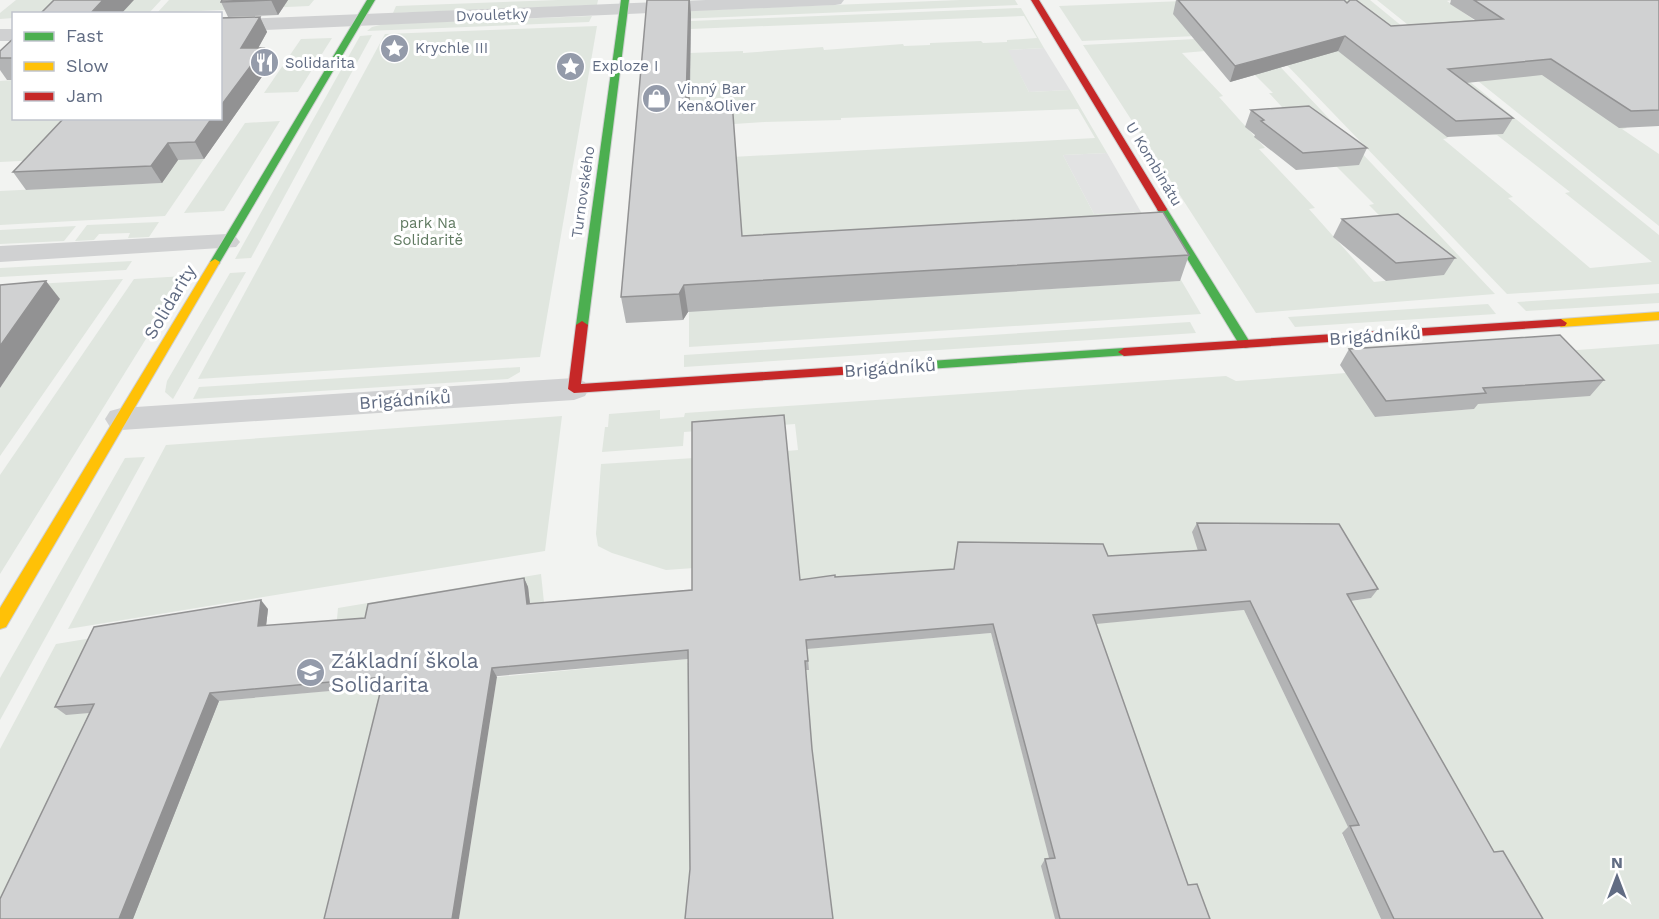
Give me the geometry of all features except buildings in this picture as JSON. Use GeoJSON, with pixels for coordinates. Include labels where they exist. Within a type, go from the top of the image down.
{"type":"FeatureCollection","features":[{"type":"Feature","properties":{"kind":"street","name":"Solidarity"},"geometry":{"type":"LineString","coordinates":[[0,622],[371,0]]}},
{"type":"Feature","properties":{"kind":"street","name":"Dvouletky"},"geometry":{"type":"LineString","coordinates":[[222,26],[601,12],[625,4],[835,0]]}},
{"type":"Feature","properties":{"kind":"street","name":"U Kombinátu"},"geometry":{"type":"LineString","coordinates":[[1035,0],[1245,344]]}},
{"type":"Feature","properties":{"kind":"street","name":"Turnovského"},"geometry":{"type":"LineString","coordinates":[[574,389],[625,4]]}},
{"type":"Feature","properties":{"kind":"street"},"geometry":{"type":"LineString","coordinates":[[0,254],[226,242]]}},
{"type":"Feature","properties":{"kind":"street","name":"Brigádníků"},"geometry":{"type":"LineString","coordinates":[[121,419],[1659,316]]}},
{"type":"Feature","properties":{"kind":"shaded area"},"geometry":{"type":"Polygon","coordinates":[[[1044,48],[1070,90],[1029,92],[1007,50],[1044,48]]]}},
{"type":"Feature","properties":{"kind":"shaded area"},"geometry":{"type":"Polygon","coordinates":[[[1107,153],[1141,212],[1094,214],[1063,155],[1107,153]]]}},
{"type":"Feature","properties":{"kind":"green space"},"geometry":{"type":"Polygon","coordinates":[[[16,0],[161,0],[150,12],[12,12],[12,18],[0,19],[0,13],[16,0]]]}},
{"type":"Feature","properties":{"kind":"green space"},"geometry":{"type":"Polygon","coordinates":[[[169,0],[314,0],[309,6],[158,12],[169,0]]]}},
{"type":"Feature","properties":{"kind":"green space"},"geometry":{"type":"Polygon","coordinates":[[[598,0],[597,5],[393,13],[396,6],[598,0]]]}},
{"type":"Feature","properties":{"kind":"green space"},"geometry":{"type":"Polygon","coordinates":[[[960,0],[1015,0],[1018,5],[654,20],[655,12],[960,0]]]}},
{"type":"Feature","properties":{"kind":"green space"},"geometry":{"type":"Polygon","coordinates":[[[1208,0],[1370,0],[1403,27],[1082,41],[1059,6],[1208,0]]]}},
{"type":"Feature","properties":{"kind":"green space"},"geometry":{"type":"Polygon","coordinates":[[[1377,0],[1455,0],[1447,1],[1627,128],[1622,129],[1659,154],[1659,226],[1377,0]]]}},
{"type":"Feature","properties":{"kind":"green space"},"geometry":{"type":"Polygon","coordinates":[[[1021,8],[1044,48],[1008,50],[1029,92],[1070,90],[1107,153],[1063,155],[1094,214],[1141,212],[1201,314],[689,347],[689,311],[1179,281],[688,239],[713,158],[1095,138],[1078,109],[841,118],[841,120],[689,127],[690,53],[743,51],[743,53],[823,47],[824,50],[903,44],[904,46],[981,41],[983,43],[1007,42],[1007,40],[1037,38],[1024,16],[690,29],[691,21],[1021,8]]]}},
{"type":"Feature","properties":{"kind":"green space"},"geometry":{"type":"Polygon","coordinates":[[[592,16],[589,22],[367,31],[384,24],[592,16]]]}},
{"type":"Feature","properties":{"kind":"green space","name":"park Na Solidaritě"},"geometry":{"type":"Polygon","coordinates":[[[597,26],[540,357],[198,379],[385,34],[597,26]]]}},
{"type":"Feature","properties":{"kind":"green space"},"geometry":{"type":"Polygon","coordinates":[[[1407,31],[1659,235],[1659,284],[1507,294],[1260,37],[1407,31]],[[1436,128],[1448,138],[1443,139],[1513,197],[1508,198],[1590,268],[1652,262],[1565,193],[1570,192],[1497,135],[1501,135],[1436,128]]]}},
{"type":"Feature","properties":{"kind":"green space"},"geometry":{"type":"Polygon","coordinates":[[[372,35],[251,258],[235,259],[360,36],[372,35]]]}},
{"type":"Feature","properties":{"kind":"green space"},"geometry":{"type":"Polygon","coordinates":[[[1251,36],[1495,294],[1256,313],[1083,45],[1251,36]],[[1229,49],[1182,53],[1223,96],[1219,97],[1265,148],[1259,149],[1315,208],[1309,209],[1374,282],[1438,275],[1369,205],[1374,204],[1269,93],[1273,93],[1229,49]]]}},
{"type":"Feature","properties":{"kind":"green space"},"geometry":{"type":"Polygon","coordinates":[[[332,38],[298,92],[264,93],[301,39],[332,38]]]}},
{"type":"Feature","properties":{"kind":"green space"},"geometry":{"type":"Polygon","coordinates":[[[12,80],[12,120],[92,120],[143,155],[0,162],[0,81],[12,80]]]}},
{"type":"Feature","properties":{"kind":"green space"},"geometry":{"type":"Polygon","coordinates":[[[280,121],[224,211],[184,213],[245,123],[280,121]]]}},
{"type":"Feature","properties":{"kind":"green space"},"geometry":{"type":"Polygon","coordinates":[[[204,159],[165,216],[0,225],[0,191],[162,183],[178,160],[204,159]]]}},
{"type":"Feature","properties":{"kind":"green space"},"geometry":{"type":"Polygon","coordinates":[[[159,222],[149,237],[128,238],[130,233],[99,234],[94,240],[75,241],[87,225],[159,222]]]}},
{"type":"Feature","properties":{"kind":"green space"},"geometry":{"type":"Polygon","coordinates":[[[76,226],[64,241],[0,244],[0,230],[76,226]]]}},
{"type":"Feature","properties":{"kind":"green space"},"geometry":{"type":"Polygon","coordinates":[[[132,261],[126,270],[0,277],[0,268],[132,261]]]}},
{"type":"Feature","properties":{"kind":"green space"},"geometry":{"type":"Polygon","coordinates":[[[246,272],[173,399],[165,392],[167,381],[230,273],[246,272]]]}},
{"type":"Feature","properties":{"kind":"green space"},"geometry":{"type":"Polygon","coordinates":[[[185,276],[0,574],[0,475],[134,279],[185,276]]]}},
{"type":"Feature","properties":{"kind":"green space"},"geometry":{"type":"Polygon","coordinates":[[[123,279],[0,456],[0,388],[60,299],[0,304],[0,286],[123,279]]]}},
{"type":"Feature","properties":{"kind":"green space"},"geometry":{"type":"Polygon","coordinates":[[[1659,293],[1659,303],[1526,311],[1517,302],[1659,293]]]}},
{"type":"Feature","properties":{"kind":"green space"},"geometry":{"type":"Polygon","coordinates":[[[1488,304],[1496,314],[1295,327],[1288,317],[1488,304]]]}},
{"type":"Feature","properties":{"kind":"green space"},"geometry":{"type":"Polygon","coordinates":[[[1190,322],[1196,333],[684,367],[684,355],[1190,322]]]}},
{"type":"Feature","properties":{"kind":"green space"},"geometry":{"type":"Polygon","coordinates":[[[1659,344],[1659,919],[1528,919],[1340,603],[1371,598],[1208,559],[957,551],[966,577],[800,589],[787,451],[798,450],[795,424],[684,432],[683,446],[602,452],[609,414],[660,410],[660,419],[684,417],[685,413],[1226,376],[1236,381],[1346,373],[1377,417],[1473,409],[1470,405],[1564,351],[1659,344]]]}},
{"type":"Feature","properties":{"kind":"green space"},"geometry":{"type":"Polygon","coordinates":[[[520,367],[520,372],[508,379],[193,399],[199,387],[520,367]]]}},
{"type":"Feature","properties":{"kind":"green space"},"geometry":{"type":"Polygon","coordinates":[[[562,416],[545,551],[68,629],[166,445],[562,416]]]}},
{"type":"Feature","properties":{"kind":"green space"},"geometry":{"type":"Polygon","coordinates":[[[145,457],[0,720],[0,678],[125,458],[145,457]]]}},
{"type":"Feature","properties":{"kind":"green space"},"geometry":{"type":"Polygon","coordinates":[[[694,458],[694,568],[666,570],[612,553],[598,546],[596,534],[601,464],[694,458]]]}},
{"type":"Feature","properties":{"kind":"green space"},"geometry":{"type":"Polygon","coordinates":[[[541,574],[545,612],[336,630],[338,608],[541,574]]]}},
{"type":"Feature","properties":{"kind":"green space"},"geometry":{"type":"Polygon","coordinates":[[[1244,610],[1351,832],[1342,834],[1381,919],[1202,919],[1182,891],[1090,624],[1244,610]]]}},
{"type":"Feature","properties":{"kind":"green space"},"geometry":{"type":"Polygon","coordinates":[[[991,633],[1051,864],[1055,919],[826,919],[816,778],[815,775],[811,775],[803,649],[991,633]]]}},
{"type":"Feature","properties":{"kind":"green space"},"geometry":{"type":"Polygon","coordinates":[[[104,636],[66,714],[104,712],[0,919],[0,749],[56,644],[104,636]]]}},
{"type":"Feature","properties":{"kind":"green space"},"geometry":{"type":"Polygon","coordinates":[[[687,659],[687,663],[690,662],[692,919],[459,919],[497,677],[687,659]]]}},
{"type":"Feature","properties":{"kind":"green space"},"geometry":{"type":"Polygon","coordinates":[[[390,685],[333,919],[133,919],[219,701],[390,685]]]}},
{"type":"Feature","properties":{"kind":"traffic: fast"},"geometry":{"type":"LineString","coordinates":[[215,262],[371,0]]}},
{"type":"Feature","properties":{"kind":"traffic: fast"},"geometry":{"type":"LineString","coordinates":[[582,325],[625,0]]}},
{"type":"Feature","properties":{"kind":"traffic: fast"},"geometry":{"type":"LineString","coordinates":[[1162,209],[1245,344]]}},
{"type":"Feature","properties":{"kind":"traffic: fast"},"geometry":{"type":"LineString","coordinates":[[871,369],[1124,352]]}},
{"type":"Feature","properties":{"kind":"traffic: slow"},"geometry":{"type":"LineString","coordinates":[[0,622],[215,262]]}},
{"type":"Feature","properties":{"kind":"traffic: slow"},"geometry":{"type":"LineString","coordinates":[[1561,323],[1659,316]]}},
{"type":"Feature","properties":{"kind":"traffic: jam"},"geometry":{"type":"LineString","coordinates":[[1035,0],[1162,209]]}},
{"type":"Feature","properties":{"kind":"traffic: jam"},"geometry":{"type":"LineString","coordinates":[[1124,352],[1561,323]]}},
{"type":"Feature","properties":{"kind":"traffic: jam"},"geometry":{"type":"LineString","coordinates":[[582,325],[574,389],[871,369]]}},
{"type":"Feature","properties":{"kind":"place","name":"Krychle III"},"geometry":{"type":"Point","coordinates":[394,48]}},
{"type":"Feature","properties":{"kind":"place","name":"Solidarita"},"geometry":{"type":"Point","coordinates":[264,63]}},
{"type":"Feature","properties":{"kind":"place","name":"Exploze I"},"geometry":{"type":"Point","coordinates":[571,66]}},
{"type":"Feature","properties":{"kind":"place","name":"Vinný Bar Ken&Oliver"},"geometry":{"type":"Point","coordinates":[656,98]}},
{"type":"Feature","properties":{"kind":"place","name":"Základní škola Solidarita"},"geometry":{"type":"Point","coordinates":[310,673]}}]}
